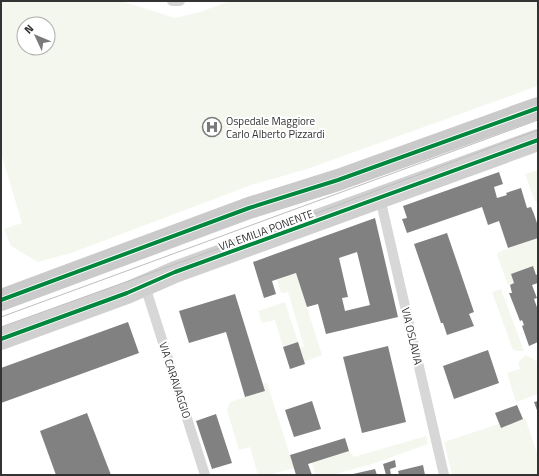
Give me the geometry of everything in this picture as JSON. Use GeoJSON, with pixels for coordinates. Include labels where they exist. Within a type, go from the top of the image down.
{"type":"FeatureCollection","features":[{"type":"Feature","properties":{"kind":"main road"},"geometry":{"type":"LineString","coordinates":[[1,300],[249,208],[338,180],[538,108]]}},
{"type":"Feature","properties":{"kind":"street","name":"VIA EMILIA PONENTE"},"geometry":{"type":"LineString","coordinates":[[1,339],[145,286],[175,272],[538,140]]}},
{"type":"Feature","properties":{"kind":"lane"},"geometry":{"type":"LineString","coordinates":[[172,1],[180,1]]}},
{"type":"Feature","properties":{"kind":"lane","name":"VIA OSLAVIA"},"geometry":{"type":"LineString","coordinates":[[380,198],[444,475]]}},
{"type":"Feature","properties":{"kind":"lane","name":"VIA CARAVAGGIO"},"geometry":{"type":"LineString","coordinates":[[145,286],[205,475]]}},
{"type":"Feature","properties":{"kind":"shaded area","name":"Ospedale Maggiore Carlo Alberto Pizzardi"},"geometry":{"type":"Polygon","coordinates":[[[1,1],[121,1],[175,18],[200,12],[230,1],[538,1],[538,86],[307,169],[251,185],[74,252],[38,262],[11,246],[4,229],[22,223],[1,153],[1,1]]]}},
{"type":"Feature","properties":{"kind":"shaded area"},"geometry":{"type":"Polygon","coordinates":[[[538,170],[538,202],[535,201],[525,174],[538,170]]]}},
{"type":"Feature","properties":{"kind":"shaded area"},"geometry":{"type":"Polygon","coordinates":[[[538,238],[538,274],[536,275],[532,266],[511,274],[514,283],[508,285],[497,255],[499,252],[538,238]]]}},
{"type":"Feature","properties":{"kind":"shaded area"},"geometry":{"type":"Polygon","coordinates":[[[296,273],[322,355],[304,362],[299,348],[304,346],[288,292],[281,293],[277,280],[296,273]]]}},
{"type":"Feature","properties":{"kind":"shaded area"},"geometry":{"type":"Polygon","coordinates":[[[501,289],[524,351],[513,350],[492,292],[501,289]]]}},
{"type":"Feature","properties":{"kind":"shaded area"},"geometry":{"type":"Polygon","coordinates":[[[285,302],[298,342],[283,347],[275,320],[262,323],[258,311],[285,302]]]}},
{"type":"Feature","properties":{"kind":"shaded area"},"geometry":{"type":"Polygon","coordinates":[[[526,355],[538,362],[538,394],[516,402],[507,373],[520,369],[518,362],[526,355]]]}},
{"type":"Feature","properties":{"kind":"shaded area"},"geometry":{"type":"Polygon","coordinates":[[[267,383],[294,468],[268,475],[258,475],[250,447],[239,450],[227,410],[230,402],[265,391],[263,384],[267,383]]]}},
{"type":"Feature","properties":{"kind":"shaded area"},"geometry":{"type":"Polygon","coordinates":[[[525,418],[538,456],[538,475],[452,475],[444,442],[499,424],[501,427],[525,418]]]}},
{"type":"Feature","properties":{"kind":"shaded area"},"geometry":{"type":"Polygon","coordinates":[[[426,436],[428,444],[372,464],[332,475],[315,474],[312,463],[349,451],[354,457],[426,436]]]}},
{"type":"Feature","properties":{"kind":"building"},"geometry":{"type":"Polygon","coordinates":[[[499,172],[503,184],[494,187],[497,198],[521,188],[527,208],[531,207],[534,214],[538,226],[538,238],[508,248],[499,221],[488,225],[482,207],[407,233],[402,219],[407,218],[403,206],[499,172]]]}},
{"type":"Feature","properties":{"kind":"building"},"geometry":{"type":"Polygon","coordinates":[[[375,218],[398,317],[326,334],[318,304],[307,307],[296,273],[272,281],[276,294],[264,298],[253,262],[375,218]],[[357,252],[339,258],[348,297],[342,298],[345,311],[370,305],[357,252]]]}},
{"type":"Feature","properties":{"kind":"building"},"geometry":{"type":"Polygon","coordinates":[[[447,233],[474,312],[469,314],[474,326],[447,335],[443,323],[441,323],[414,244],[447,233]]]}},
{"type":"Feature","properties":{"kind":"building"},"geometry":{"type":"Polygon","coordinates":[[[533,266],[536,275],[538,274],[538,283],[532,285],[537,298],[534,299],[538,310],[538,342],[529,346],[522,326],[524,325],[522,320],[520,321],[509,293],[512,293],[510,285],[514,283],[511,274],[533,266]]]}},
{"type":"Feature","properties":{"kind":"building"},"geometry":{"type":"Polygon","coordinates":[[[235,294],[265,391],[245,397],[226,332],[189,343],[179,311],[235,294]]]}},
{"type":"Feature","properties":{"kind":"building"},"geometry":{"type":"Polygon","coordinates":[[[128,322],[139,353],[1,403],[1,368],[128,322]]]}},
{"type":"Feature","properties":{"kind":"building"},"geometry":{"type":"Polygon","coordinates":[[[298,342],[305,364],[290,369],[283,347],[298,342]]]}},
{"type":"Feature","properties":{"kind":"building"},"geometry":{"type":"Polygon","coordinates":[[[388,346],[406,422],[362,433],[343,357],[388,346]]]}},
{"type":"Feature","properties":{"kind":"building"},"geometry":{"type":"Polygon","coordinates":[[[488,350],[499,383],[454,399],[443,366],[488,350]]]}},
{"type":"Feature","properties":{"kind":"building"},"geometry":{"type":"Polygon","coordinates":[[[312,401],[321,429],[294,437],[285,410],[312,401]]]}},
{"type":"Feature","properties":{"kind":"building"},"geometry":{"type":"Polygon","coordinates":[[[538,401],[538,413],[534,402],[538,401]]]}},
{"type":"Feature","properties":{"kind":"building"},"geometry":{"type":"Polygon","coordinates":[[[517,405],[523,419],[501,428],[495,413],[517,405]]]}},
{"type":"Feature","properties":{"kind":"building"},"geometry":{"type":"Polygon","coordinates":[[[87,413],[111,475],[56,475],[40,431],[87,413]]]}},
{"type":"Feature","properties":{"kind":"building"},"geometry":{"type":"Polygon","coordinates":[[[216,414],[232,463],[212,469],[196,421],[216,414]]]}},
{"type":"Feature","properties":{"kind":"building"},"geometry":{"type":"Polygon","coordinates":[[[345,438],[349,451],[308,464],[312,475],[296,475],[290,455],[345,438]]]}},
{"type":"Feature","properties":{"kind":"building"},"geometry":{"type":"Polygon","coordinates":[[[395,460],[396,467],[390,469],[391,475],[386,475],[383,464],[395,460]]]}},
{"type":"Feature","properties":{"kind":"building"},"geometry":{"type":"Polygon","coordinates":[[[423,465],[425,475],[399,475],[398,471],[423,465]]]}},
{"type":"Feature","properties":{"kind":"building"},"geometry":{"type":"Polygon","coordinates":[[[375,469],[377,475],[353,475],[353,474],[375,469]]]}},
{"type":"Feature","properties":{"kind":"tram line"},"geometry":{"type":"LineString","coordinates":[[1,317],[538,120]]}},
{"type":"Feature","properties":{"kind":"tram line"},"geometry":{"type":"LineString","coordinates":[[1,327],[306,217],[538,130]]}},
{"type":"Feature","properties":{"kind":"cycle path"},"geometry":{"type":"LineString","coordinates":[[1,300],[249,208],[338,180],[538,108]]}},
{"type":"Feature","properties":{"kind":"cycle path"},"geometry":{"type":"LineString","coordinates":[[1,339],[127,293],[175,272],[538,140]]}},
{"type":"Feature","properties":{"kind":"place","name":"Ospedale Maggiore Carlo Alberto Pizzardi"},"geometry":{"type":"Point","coordinates":[212,127]}}]}
